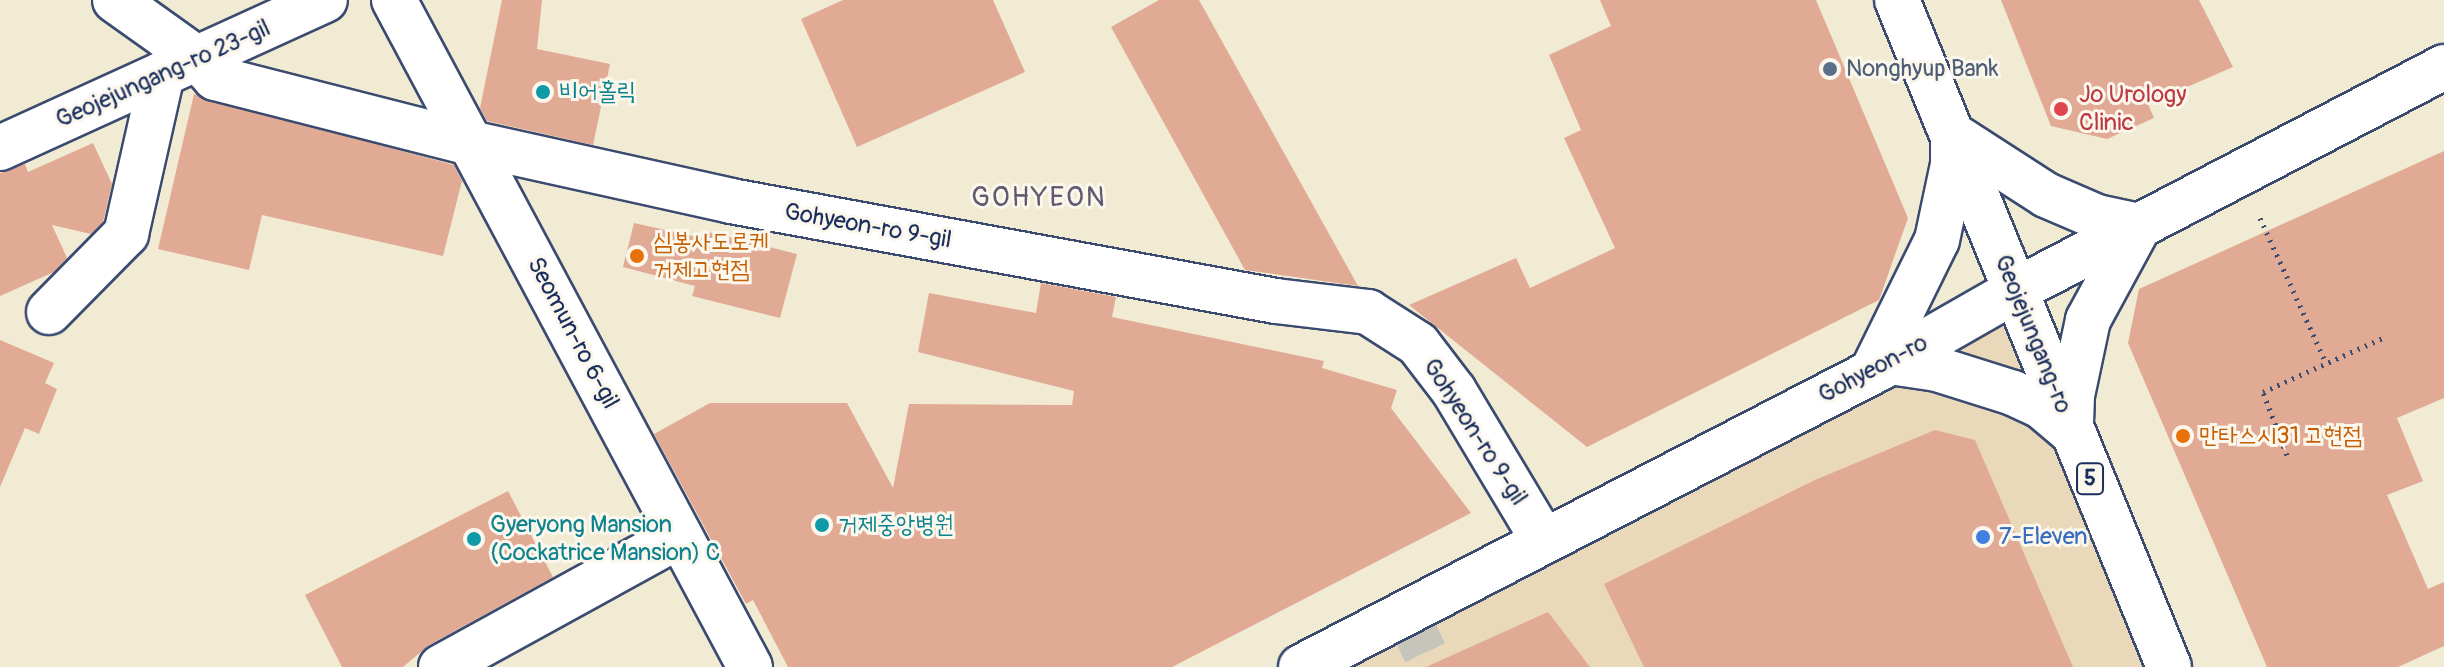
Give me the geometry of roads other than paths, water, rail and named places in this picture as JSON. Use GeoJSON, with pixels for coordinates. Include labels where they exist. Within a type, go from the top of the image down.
{"type":"FeatureCollection","features":[{"type":"Feature","properties":{"kind":"street","name":"Gohyeon-ro 9-gil"},"geometry":{"type":"LineString","coordinates":[[115,0],[181,67],[470,143],[731,201],[1276,301],[1368,312],[1418,344],[1454,391],[1542,538]]}},
{"type":"Feature","properties":{"kind":"street","name":"Geojejungang-ro 23-gil"},"geometry":{"type":"LineString","coordinates":[[0,148],[325,0]]}},
{"type":"Feature","properties":{"kind":"street","name":"Seomun-ro 6-gil"},"geometry":{"type":"LineString","coordinates":[[394,0],[594,368],[750,667]]}},
{"type":"Feature","properties":{"kind":"street","name":"Geojejungang-ro"},"geometry":{"type":"LineString","coordinates":[[1897,0],[2169,667]]}},
{"type":"Feature","properties":{"kind":"street"},"geometry":{"type":"LineString","coordinates":[[49,312],[126,234],[181,67]]}},
{"type":"Feature","properties":{"kind":"street","name":"Gohyeon-ro"},"geometry":{"type":"LineString","coordinates":[[1301,667],[1542,538],[1881,367],[2016,290],[2444,67]]}},
{"type":"Feature","properties":{"kind":"street"},"geometry":{"type":"LineString","coordinates":[[1953,135],[2046,195],[2097,217],[2139,226],[2088,320],[2072,395],[2071,431]]}},
{"type":"Feature","properties":{"kind":"street"},"geometry":{"type":"LineString","coordinates":[[1953,135],[1953,165],[1937,240],[1881,367],[1989,383],[2041,406],[2071,431]]}},
{"type":"Feature","properties":{"kind":"street"},"geometry":{"type":"LineString","coordinates":[[441,667],[679,536]]}},
{"type":"Feature","properties":{"kind":"tunnel"},"geometry":{"type":"LineString","coordinates":[[1406,613],[1432,667]]}},
{"type":"Feature","properties":{"kind":"place","name":"Nonghyup Bank"},"geometry":{"type":"Point","coordinates":[1830,69]}},
{"type":"Feature","properties":{"kind":"place","name":"비어홀릭"},"geometry":{"type":"Point","coordinates":[543,92]}},
{"type":"Feature","properties":{"kind":"place","name":"Jo Urology Clinic"},"geometry":{"type":"Point","coordinates":[2061,109]}},
{"type":"Feature","properties":{"kind":"place","name":"심봉사도로케 거제고현점"},"geometry":{"type":"Point","coordinates":[637,256]}},
{"type":"Feature","properties":{"kind":"place","name":"만타스시31 고현점"},"geometry":{"type":"Point","coordinates":[2183,436]}},
{"type":"Feature","properties":{"kind":"place","name":"거제중앙병원"},"geometry":{"type":"Point","coordinates":[822,525]}},
{"type":"Feature","properties":{"kind":"place","name":"7-Eleven"},"geometry":{"type":"Point","coordinates":[1983,537]}},
{"type":"Feature","properties":{"kind":"place","name":"Gyeryong Mansion (Cockatrice Mansion) C"},"geometry":{"type":"Point","coordinates":[474,539]}},
{"type":"Feature","properties":{"kind":"district","name":"GOHYEON"},"geometry":{"type":"Point","coordinates":[1039,198]}}]}
